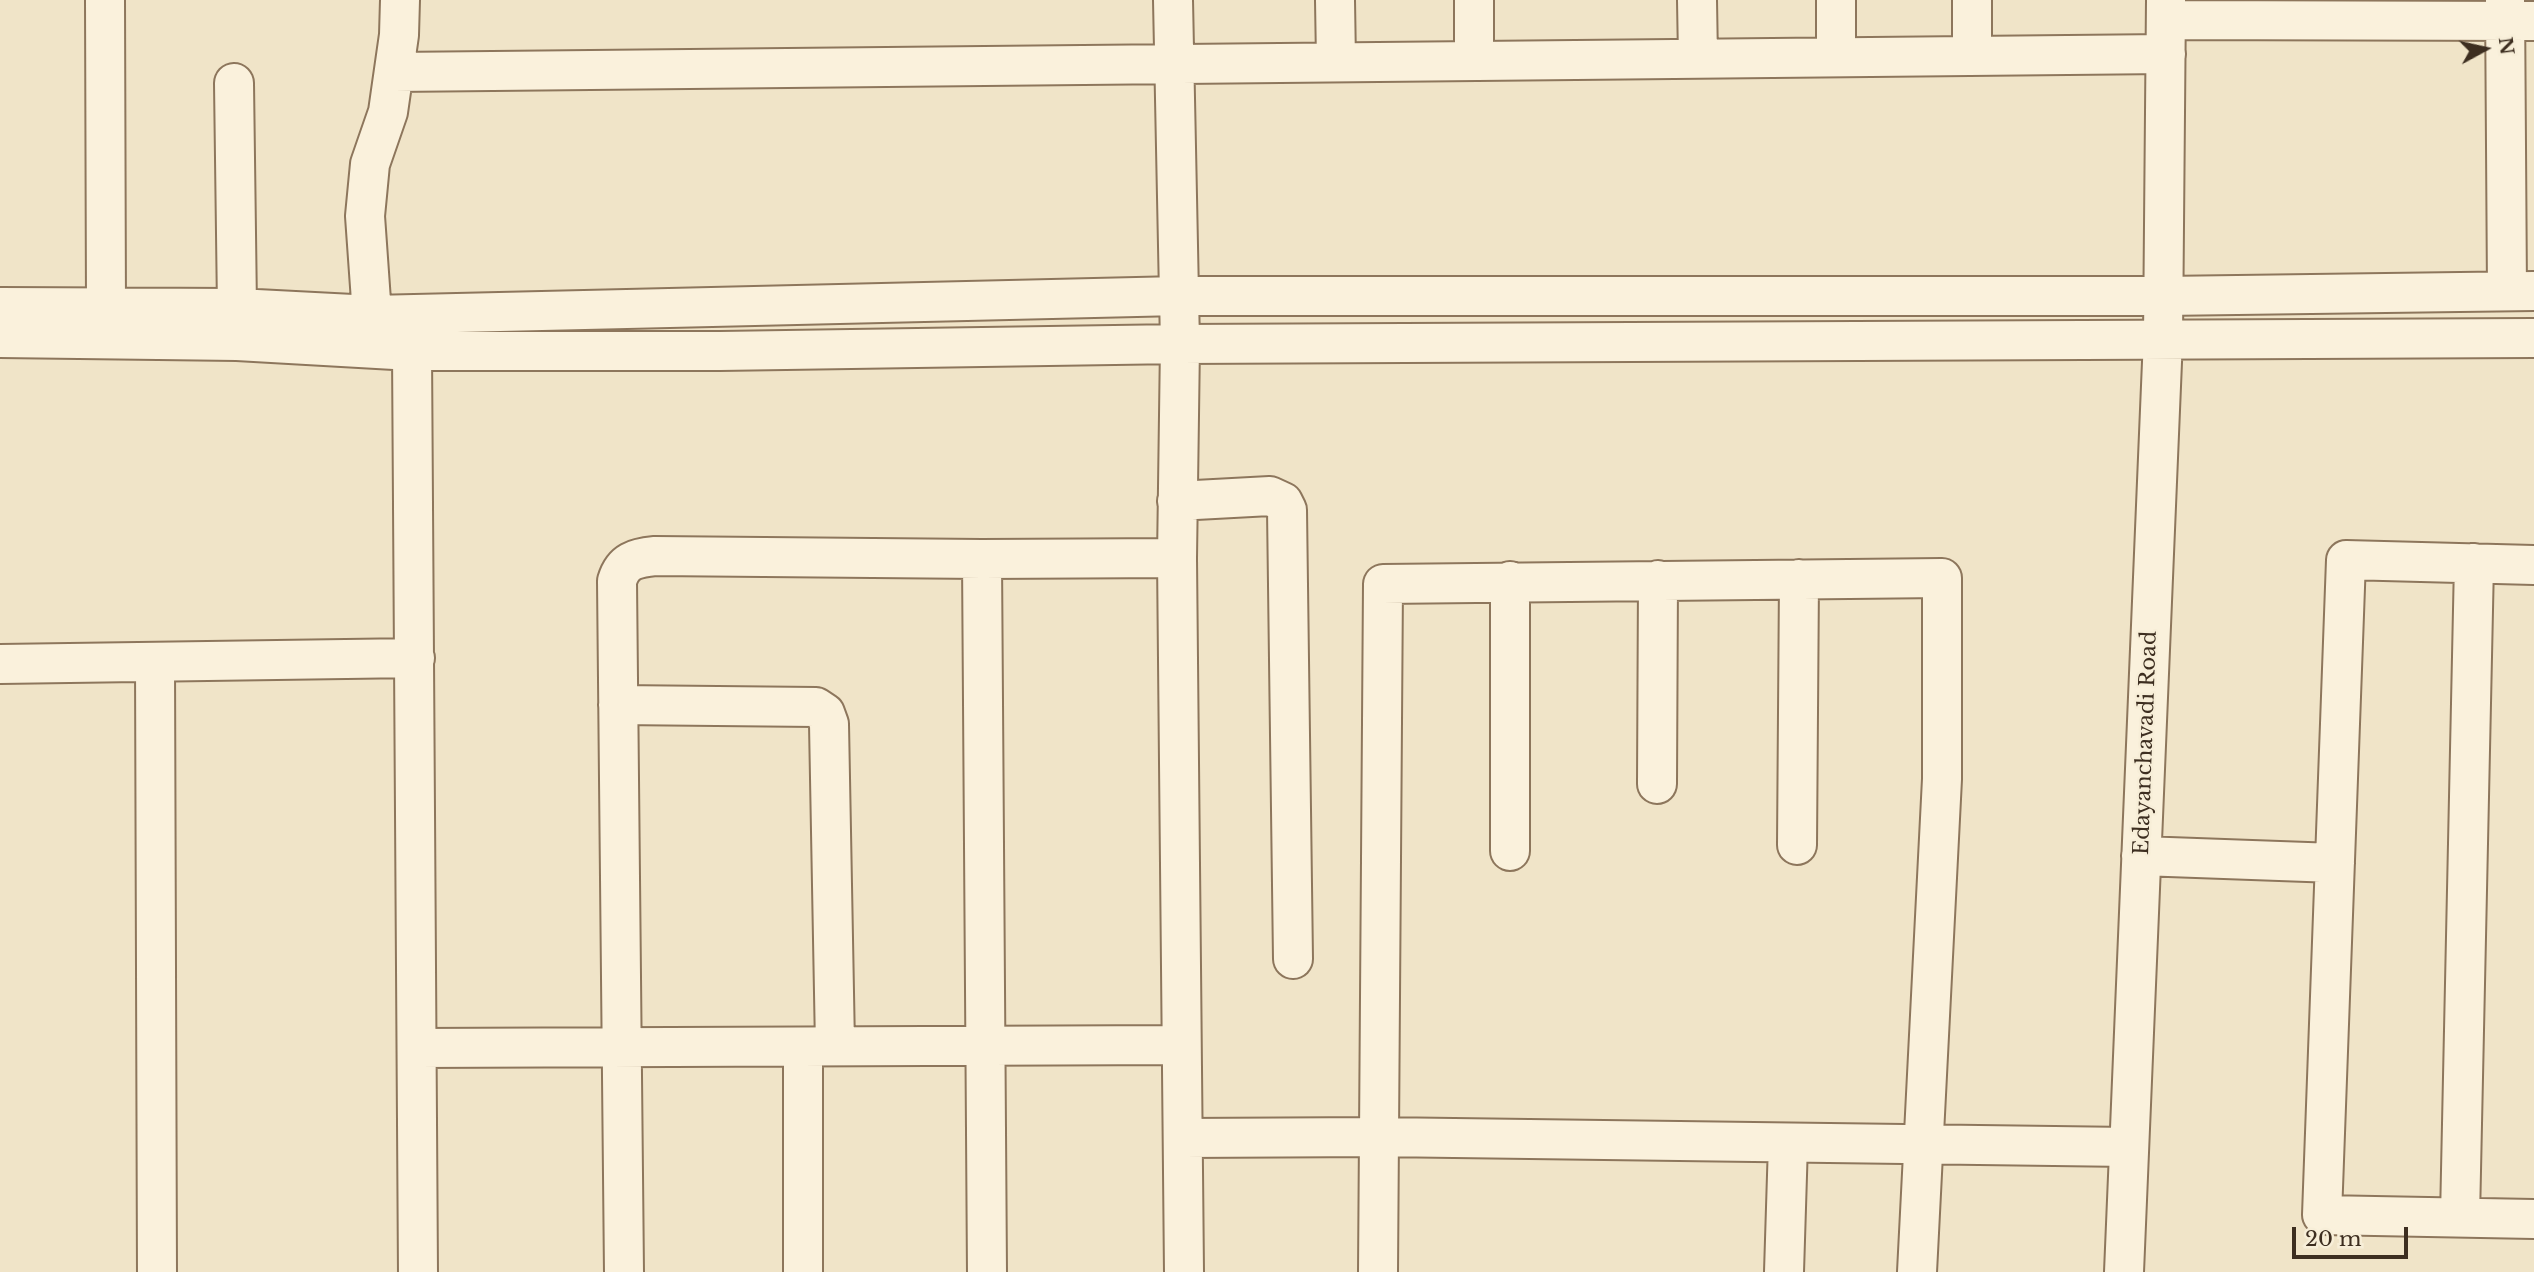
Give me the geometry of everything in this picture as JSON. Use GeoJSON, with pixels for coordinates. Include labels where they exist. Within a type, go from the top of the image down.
{"type":"FeatureCollection","features":[{"type":"Feature","properties":{"kind":"street"},"geometry":{"type":"LineString","coordinates":[[105,0],[106,307]]}},
{"type":"Feature","properties":{"kind":"street"},"geometry":{"type":"LineString","coordinates":[[370,332],[365,216],[370,164],[388,112],[399,35],[400,0]]}},
{"type":"Feature","properties":{"kind":"street"},"geometry":{"type":"LineString","coordinates":[[1173,0],[1180,344],[1177,558],[1184,1272]]}},
{"type":"Feature","properties":{"kind":"street"},"geometry":{"type":"LineString","coordinates":[[1335,0],[1336,61]]}},
{"type":"Feature","properties":{"kind":"street"},"geometry":{"type":"LineString","coordinates":[[1474,0],[1474,60]]}},
{"type":"Feature","properties":{"kind":"street"},"geometry":{"type":"LineString","coordinates":[[1698,0],[1698,58]]}},
{"type":"Feature","properties":{"kind":"street"},"geometry":{"type":"LineString","coordinates":[[1836,0],[1836,57]]}},
{"type":"Feature","properties":{"kind":"street"},"geometry":{"type":"LineString","coordinates":[[1972,0],[1972,56]]}},
{"type":"Feature","properties":{"kind":"street"},"geometry":{"type":"LineString","coordinates":[[0,338],[237,341],[370,332],[1179,296],[2163,296],[2521,291],[2515,14],[2368,10],[2166,25],[1972,56],[394,72]]}},
{"type":"Feature","properties":{"kind":"street","name":"Edayanchavadi Road"},"geometry":{"type":"LineString","coordinates":[[2124,1272],[2163,338],[2166,25]]}},
{"type":"Feature","properties":{"kind":"street"},"geometry":{"type":"LineString","coordinates":[[234,83],[237,308]]}},
{"type":"Feature","properties":{"kind":"street"},"geometry":{"type":"LineString","coordinates":[[0,307],[237,308],[370,332],[412,351],[720,351],[1180,344],[2534,338]]}},
{"type":"Feature","properties":{"kind":"street"},"geometry":{"type":"LineString","coordinates":[[412,351],[418,1272]]}},
{"type":"Feature","properties":{"kind":"street"},"geometry":{"type":"LineString","coordinates":[[1177,501],[1270,496],[1283,502],[1287,510],[1293,959]]}},
{"type":"Feature","properties":{"kind":"street"},"geometry":{"type":"LineString","coordinates":[[624,1272],[617,581],[623,566],[631,560],[655,556],[1177,558]]}},
{"type":"Feature","properties":{"kind":"street"},"geometry":{"type":"LineString","coordinates":[[982,559],[987,1272]]}},
{"type":"Feature","properties":{"kind":"street"},"geometry":{"type":"LineString","coordinates":[[2534,565],[2346,561],[2322,1215],[2534,1219]]}},
{"type":"Feature","properties":{"kind":"street"},"geometry":{"type":"LineString","coordinates":[[2460,1217],[2474,564]]}},
{"type":"Feature","properties":{"kind":"street"},"geometry":{"type":"LineString","coordinates":[[1377,1272],[1383,584],[1942,578],[1942,779],[1917,1272]]}},
{"type":"Feature","properties":{"kind":"street"},"geometry":{"type":"LineString","coordinates":[[1797,845],[1799,579]]}},
{"type":"Feature","properties":{"kind":"street"},"geometry":{"type":"LineString","coordinates":[[1657,784],[1658,580]]}},
{"type":"Feature","properties":{"kind":"street"},"geometry":{"type":"LineString","coordinates":[[1510,581],[1510,851]]}},
{"type":"Feature","properties":{"kind":"street"},"geometry":{"type":"LineString","coordinates":[[0,664],[415,658]]}},
{"type":"Feature","properties":{"kind":"street"},"geometry":{"type":"LineString","coordinates":[[155,662],[157,1272]]}},
{"type":"Feature","properties":{"kind":"street"},"geometry":{"type":"LineString","coordinates":[[618,705],[816,707],[825,713],[829,724],[819,1046],[803,1272]]}},
{"type":"Feature","properties":{"kind":"street"},"geometry":{"type":"LineString","coordinates":[[2141,856],[2335,863]]}},
{"type":"Feature","properties":{"kind":"street"},"geometry":{"type":"LineString","coordinates":[[417,1048],[1181,1045]]}},
{"type":"Feature","properties":{"kind":"street"},"geometry":{"type":"LineString","coordinates":[[1183,1138],[1378,1137],[2129,1147]]}},
{"type":"Feature","properties":{"kind":"street"},"geometry":{"type":"LineString","coordinates":[[1784,1272],[1788,1143]]}}]}
